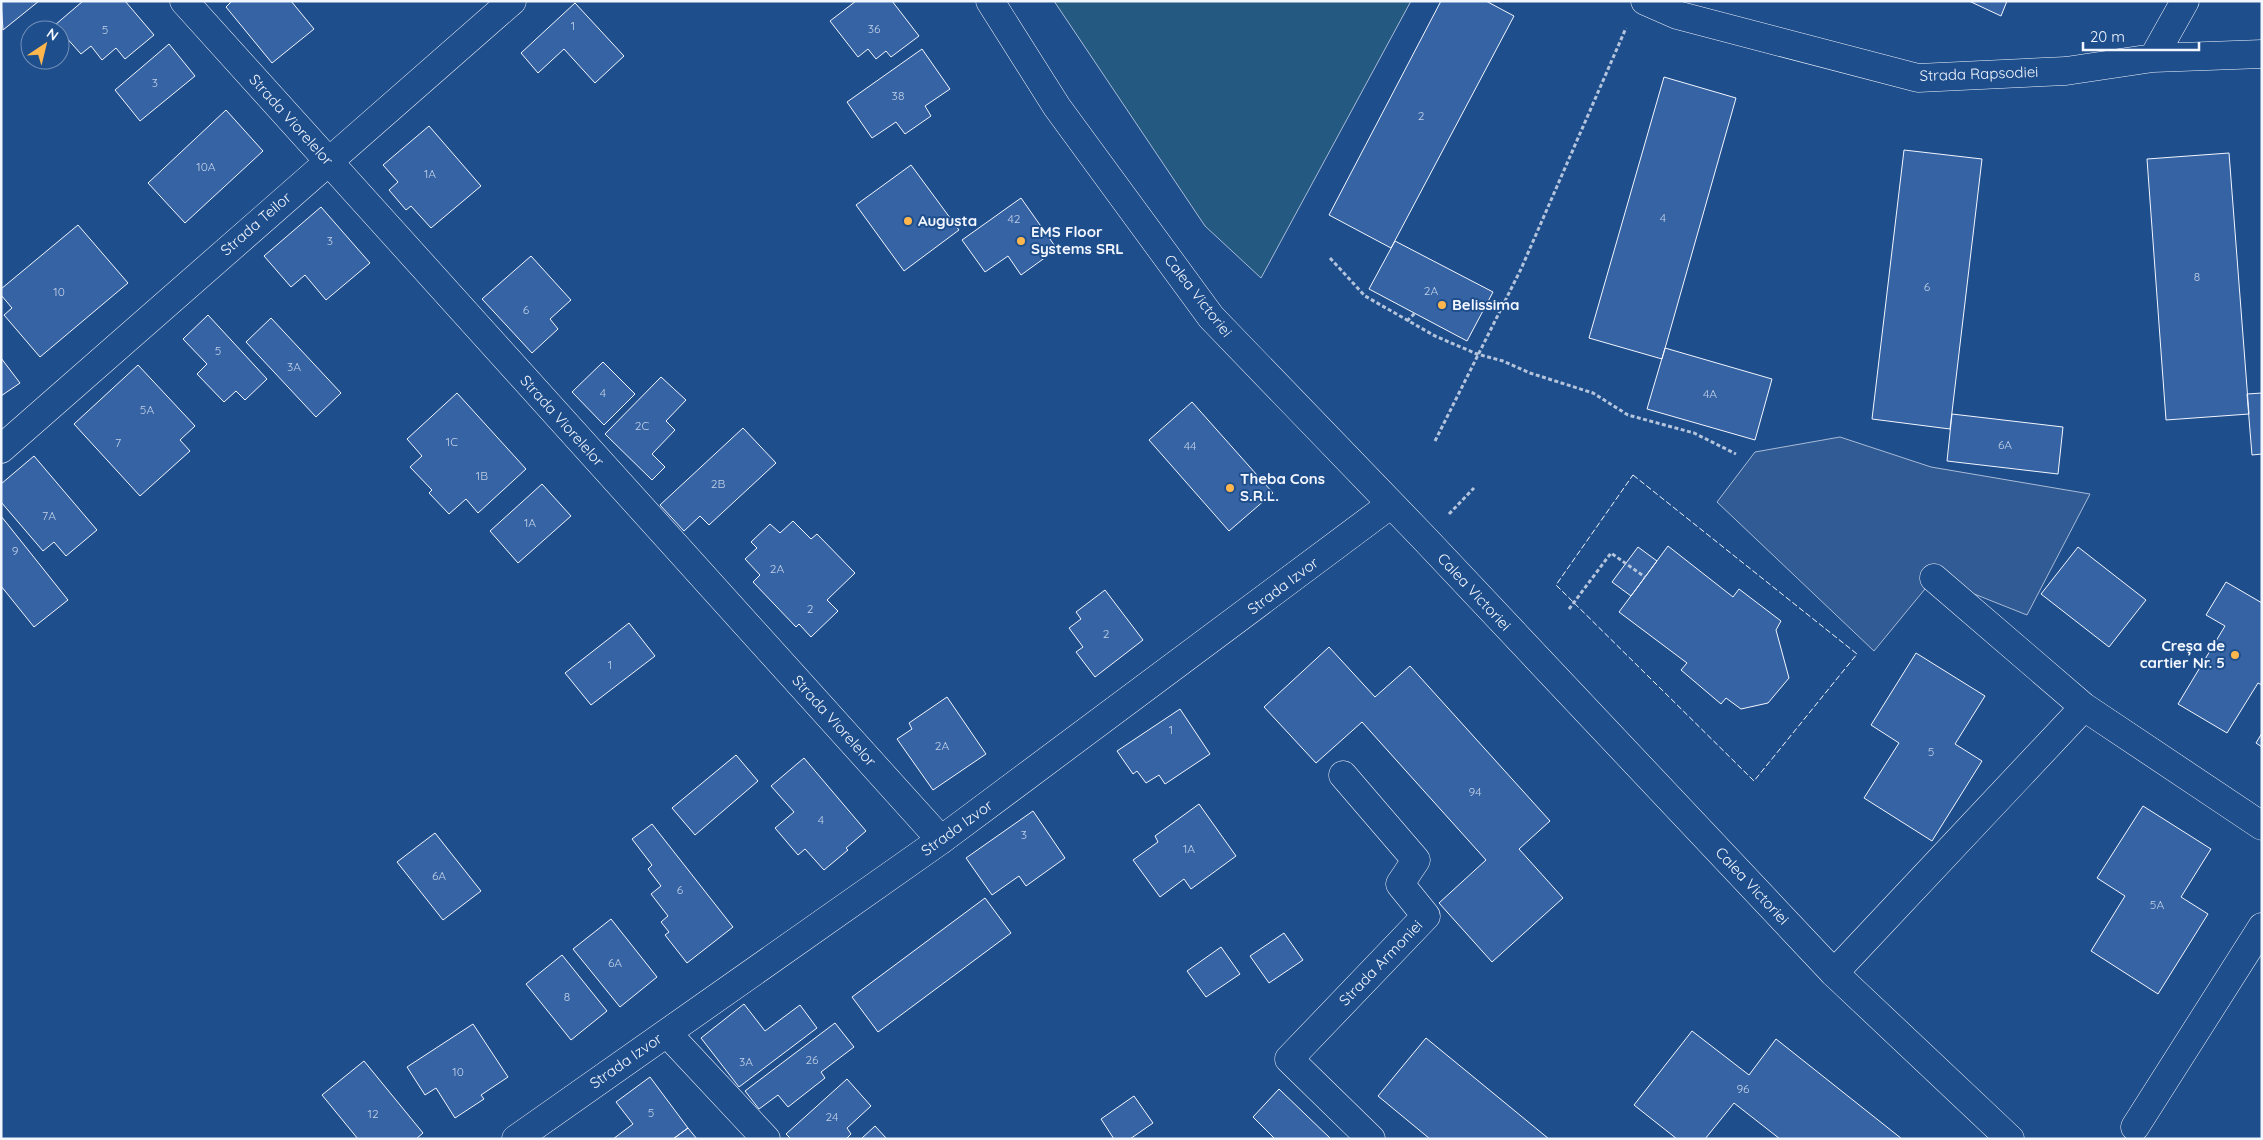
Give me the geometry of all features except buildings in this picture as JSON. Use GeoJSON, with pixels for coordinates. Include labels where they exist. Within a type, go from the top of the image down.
{"type":"FeatureCollection","features":[{"type":"Feature","properties":{"kind":"street","name":"Strada Viorelelor"},"geometry":{"type":"LineString","coordinates":[[184,1],[941,840]]}},
{"type":"Feature","properties":{"kind":"street","name":"Strada Teilor"},"geometry":{"type":"LineString","coordinates":[[1,449],[512,1]]}},
{"type":"Feature","properties":{"kind":"street","name":"Calea Victoriei"},"geometry":{"type":"LineString","coordinates":[[990,1],[1057,107],[1211,317],[1834,973],[2010,1139]]}},
{"type":"Feature","properties":{"kind":"street"},"geometry":{"type":"LineString","coordinates":[[2153,58],[2184,1]]}},
{"type":"Feature","properties":{"kind":"street","name":"Strada Rapsodiei"},"geometry":{"type":"LineString","coordinates":[[1637,10],[1677,14],[1918,78],[2066,71],[2153,58],[2262,54]]}},
{"type":"Feature","properties":{"kind":"street","name":"Strada Izvor"},"geometry":{"type":"LineString","coordinates":[[516,1139],[941,840],[1390,505]]}},
{"type":"Feature","properties":{"kind":"street"},"geometry":{"type":"LineString","coordinates":[[1934,578],[2084,707],[2262,826]]}},
{"type":"Feature","properties":{"kind":"street"},"geometry":{"type":"LineString","coordinates":[[1834,973],[2084,707]]}},
{"type":"Feature","properties":{"kind":"street","name":"Strada Armoniei"},"geometry":{"type":"LineString","coordinates":[[1343,775],[1416,860],[1400,884],[1426,916],[1289,1058],[1371,1139]]}},
{"type":"Feature","properties":{"kind":"street"},"geometry":{"type":"LineString","coordinates":[[2135,1127],[2262,927]]}},
{"type":"Feature","properties":{"kind":"street"},"geometry":{"type":"LineString","coordinates":[[667,1033],[766,1139]]}},
{"type":"Feature","properties":{"kind":"path"},"geometry":{"type":"LineString","coordinates":[[1435,441],[1521,269],[1637,10]]}},
{"type":"Feature","properties":{"kind":"path"},"geometry":{"type":"LineString","coordinates":[[1330,258],[1365,296],[1407,321],[1477,354],[1503,361],[1530,373],[1593,393],[1628,415],[1694,433],[1736,454]]}},
{"type":"Feature","properties":{"kind":"path"},"geometry":{"type":"LineString","coordinates":[[1407,321],[1415,313]]}},
{"type":"Feature","properties":{"kind":"path"},"geometry":{"type":"LineString","coordinates":[[1569,609],[1611,553],[1645,577]]}},
{"type":"Feature","properties":{"kind":"shaded area"},"geometry":{"type":"Polygon","coordinates":[[[1054,1],[1411,1],[1261,278],[1205,226],[1054,1]]]}},
{"type":"Feature","properties":{"kind":"shaded area"},"geometry":{"type":"Polygon","coordinates":[[[1840,437],[1931,467],[2090,494],[2027,615],[1934,578],[1874,651],[1717,502],[1755,452],[1840,437]]]}},
{"type":"Feature","properties":{"kind":"fence"},"geometry":{"type":"LineString","coordinates":[[1633,475],[1857,654],[1754,781],[1556,585],[1633,475]]}},
{"type":"Feature","properties":{"kind":"place","name":"Augusta"},"geometry":{"type":"Point","coordinates":[908,221]}},
{"type":"Feature","properties":{"kind":"place","name":"EMS Floor Systems SRL"},"geometry":{"type":"Point","coordinates":[1021,241]}},
{"type":"Feature","properties":{"kind":"place","name":"Belissima"},"geometry":{"type":"Point","coordinates":[1442,305]}},
{"type":"Feature","properties":{"kind":"place","name":"Theba Cons S.R.L."},"geometry":{"type":"Point","coordinates":[1230,488]}},
{"type":"Feature","properties":{"kind":"place","name":"Creșa de cartier Nr. 5"},"geometry":{"type":"Point","coordinates":[2235,655]}}]}
